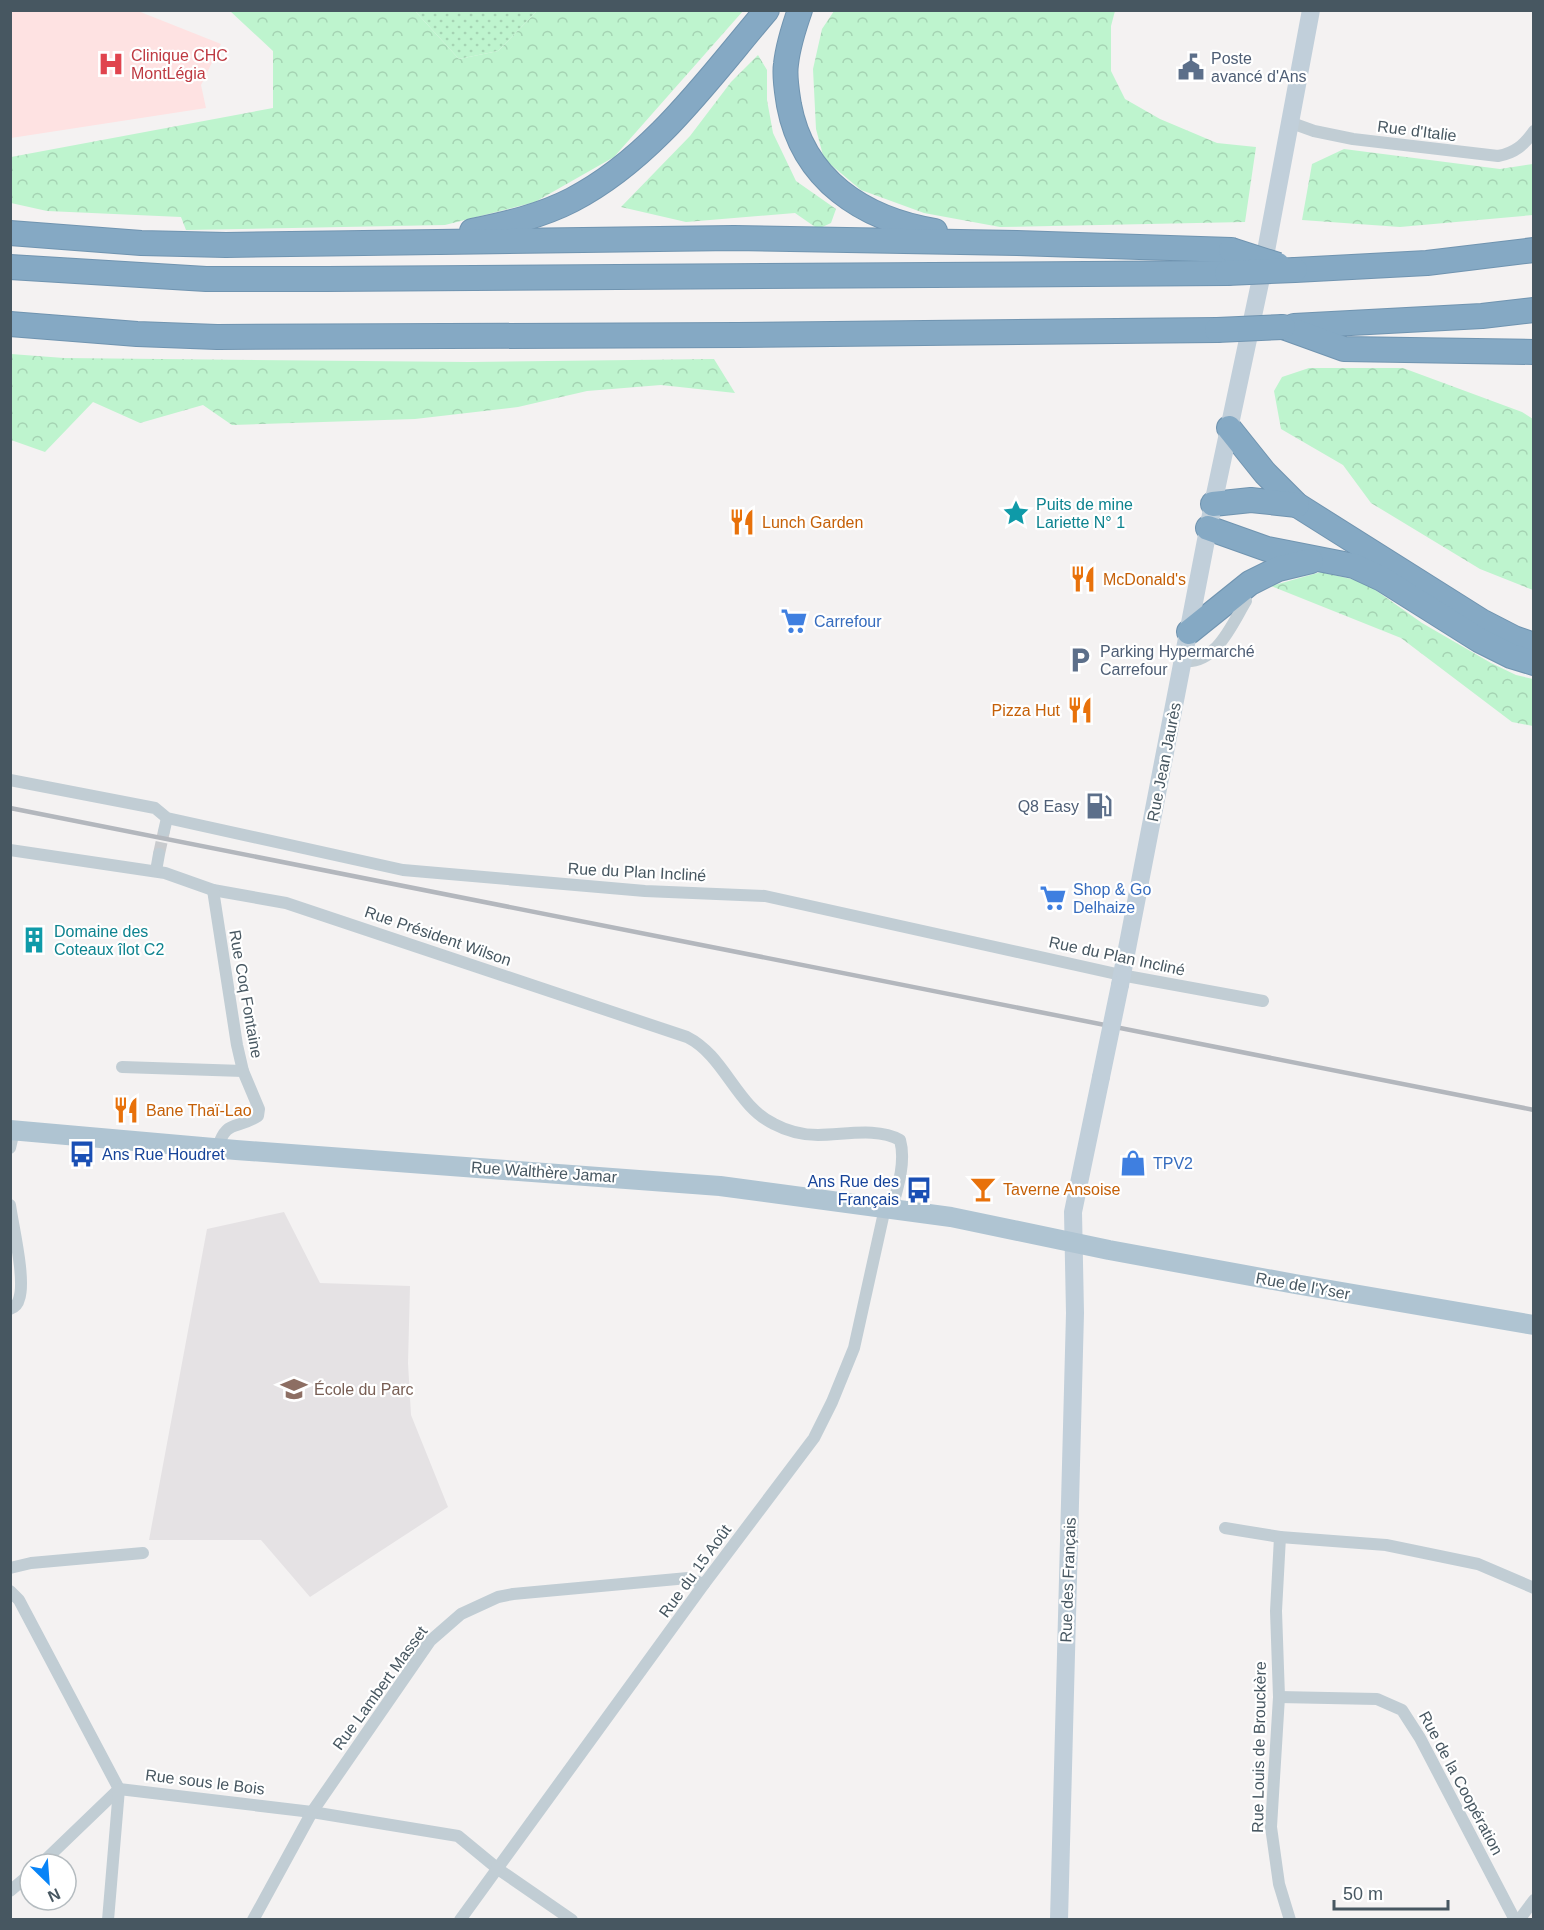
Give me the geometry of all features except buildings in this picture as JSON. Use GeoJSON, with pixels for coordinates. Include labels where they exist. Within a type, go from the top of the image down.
{"type":"FeatureCollection","features":[{"type":"Feature","properties":{"kind":"highway"},"geometry":{"type":"LineString","coordinates":[[342,244],[398,237],[454,235],[511,223],[571,201],[609,177],[673,120],[767,10]]}},
{"type":"Feature","properties":{"kind":"highway"},"geometry":{"type":"LineString","coordinates":[[800,10],[786,64],[787,90],[798,136],[810,159],[826,180],[843,195],[893,220],[920,229],[1017,243],[1229,261],[1295,270],[1427,263],[1533,250]]}},
{"type":"Feature","properties":{"kind":"highway"},"geometry":{"type":"LineString","coordinates":[[10,233],[141,243],[226,245],[734,238],[1017,243]]}},
{"type":"Feature","properties":{"kind":"highway"},"geometry":{"type":"LineString","coordinates":[[10,267],[206,279],[294,279],[1229,261]]}},
{"type":"Feature","properties":{"kind":"highway"},"geometry":{"type":"LineString","coordinates":[[10,324],[137,334],[217,337],[690,335],[1217,330],[1482,316],[1533,310]]}},
{"type":"Feature","properties":{"kind":"highway"},"geometry":{"type":"LineString","coordinates":[[1283,327],[1344,349],[1533,352]]}},
{"type":"Feature","properties":{"kind":"highway"},"geometry":{"type":"LineString","coordinates":[[1229,428],[1265,473],[1297,505],[1481,621],[1533,645]]}},
{"type":"Feature","properties":{"kind":"highway"},"geometry":{"type":"LineString","coordinates":[[1213,504],[1251,500],[1297,505]]}},
{"type":"Feature","properties":{"kind":"highway"},"geometry":{"type":"LineString","coordinates":[[1208,528],[1267,549],[1354,566],[1382,579],[1479,640],[1511,656],[1533,663]]}},
{"type":"Feature","properties":{"kind":"highway"},"geometry":{"type":"LineString","coordinates":[[1189,632],[1250,583],[1278,569],[1319,559]]}},
{"type":"Feature","properties":{"kind":"main road","name":"Rue Jean Jaurès"},"geometry":{"type":"LineString","coordinates":[[1074,1241],[1073,1212],[1121,980],[1208,528],[1260,283],[1311,10]]}},
{"type":"Feature","properties":{"kind":"main road","name":"Rue Walthère Jamar"},"geometry":{"type":"LineString","coordinates":[[12,1136],[720,1186],[951,1217],[1074,1241]]}},
{"type":"Feature","properties":{"kind":"main road","name":"Rue de l'Yser"},"geometry":{"type":"LineString","coordinates":[[1074,1241],[1110,1250],[1283,1282],[1533,1325]]}},
{"type":"Feature","properties":{"kind":"main road","name":"Rue des Français"},"geometry":{"type":"LineString","coordinates":[[1059,1920],[1075,1313],[1074,1241]]}},
{"type":"Feature","properties":{"kind":"street","name":"Rue d'Italie"},"geometry":{"type":"LineString","coordinates":[[1289,122],[1314,131],[1353,140],[1498,156],[1523,146],[1533,131]]}},
{"type":"Feature","properties":{"kind":"street"},"geometry":{"type":"LineString","coordinates":[[1183,661],[1204,657],[1216,648],[1246,601]]}},
{"type":"Feature","properties":{"kind":"street","name":"Rue du Plan Incliné"},"geometry":{"type":"LineString","coordinates":[[10,780],[155,808],[166,818],[403,870],[645,891],[765,896],[1121,980],[1263,1001]]}},
{"type":"Feature","properties":{"kind":"street"},"geometry":{"type":"LineString","coordinates":[[164,831],[166,818]]}},
{"type":"Feature","properties":{"kind":"street","name":"Rue Président Wilson"},"geometry":{"type":"LineString","coordinates":[[10,850],[156,871],[213,890],[300,907],[687,1037],[705,1049],[743,1098],[762,1118],[786,1130],[816,1136],[889,1134],[900,1140],[903,1150],[898,1186],[888,1208]]}},
{"type":"Feature","properties":{"kind":"street"},"geometry":{"type":"LineString","coordinates":[[156,871],[159,854]]}},
{"type":"Feature","properties":{"kind":"street","name":"Rue Coq Fontaine"},"geometry":{"type":"LineString","coordinates":[[213,890],[237,1045],[243,1071],[259,1109],[258,1116],[240,1125],[229,1126],[222,1133],[217,1149]]}},
{"type":"Feature","properties":{"kind":"street"},"geometry":{"type":"LineString","coordinates":[[122,1067],[243,1071]]}},
{"type":"Feature","properties":{"kind":"street"},"geometry":{"type":"LineString","coordinates":[[10,1206],[21,1284],[20,1299],[10,1309]]}},
{"type":"Feature","properties":{"kind":"street","name":"Rue du 15 Août"},"geometry":{"type":"LineString","coordinates":[[460,1920],[814,1438],[832,1402],[854,1348],[888,1208]]}},
{"type":"Feature","properties":{"kind":"street"},"geometry":{"type":"LineString","coordinates":[[1225,1528],[1280,1537],[1386,1545],[1478,1564],[1533,1588]]}},
{"type":"Feature","properties":{"kind":"street","name":"Rue Louis de Brouckère"},"geometry":{"type":"LineString","coordinates":[[1280,1537],[1276,1611],[1279,1697],[1272,1827],[1279,1884],[1290,1920]]}},
{"type":"Feature","properties":{"kind":"street"},"geometry":{"type":"LineString","coordinates":[[10,1568],[31,1563],[143,1554]]}},
{"type":"Feature","properties":{"kind":"street","name":"Rue Lambert Masset"},"geometry":{"type":"LineString","coordinates":[[253,1920],[312,1812],[430,1641],[461,1614],[484,1603],[513,1594],[688,1578],[705,1584]]}},
{"type":"Feature","properties":{"kind":"street"},"geometry":{"type":"LineString","coordinates":[[10,1591],[19,1600],[119,1789],[108,1920]]}},
{"type":"Feature","properties":{"kind":"street","name":"Rue de la Coopération"},"geometry":{"type":"LineString","coordinates":[[1279,1697],[1377,1699],[1402,1710],[1420,1738],[1515,1920]]}},
{"type":"Feature","properties":{"kind":"street"},"geometry":{"type":"LineString","coordinates":[[53,1852],[119,1789]]}},
{"type":"Feature","properties":{"kind":"street","name":"Rue sous le Bois"},"geometry":{"type":"LineString","coordinates":[[119,1789],[312,1812],[458,1836],[498,1869],[572,1920]]}},
{"type":"Feature","properties":{"kind":"street"},"geometry":{"type":"LineString","coordinates":[[1519,1920],[1533,1900]]}},
{"type":"Feature","properties":{"kind":"shaded area","name":"Clinique CHC MontLégia"},"geometry":{"type":"Polygon","coordinates":[[[11,10],[138,11],[221,44],[201,85],[206,108],[11,138],[11,10]]]}},
{"type":"Feature","properties":{"kind":"shaded area","name":"École du Parc"},"geometry":{"type":"Polygon","coordinates":[[[284,1212],[320,1283],[410,1286],[408,1363],[411,1415],[448,1507],[310,1597],[261,1540],[149,1540],[207,1229],[284,1212]]]}},
{"type":"Feature","properties":{"kind":"green space"},"geometry":{"type":"Polygon","coordinates":[[[230,11],[415,11],[459,59],[498,51],[537,11],[743,11],[614,157],[535,202],[445,225],[186,230],[181,217],[47,211],[11,203],[11,157],[273,108],[273,51],[230,11]]]}},
{"type":"Feature","properties":{"kind":"green space"},"geometry":{"type":"Polygon","coordinates":[[[415,11],[537,11],[498,51],[459,59],[415,11]]]}},
{"type":"Feature","properties":{"kind":"green space"},"geometry":{"type":"Polygon","coordinates":[[[834,11],[1115,11],[1111,26],[1111,71],[1125,99],[1160,119],[1217,143],[1256,147],[1245,222],[1000,227],[924,213],[861,190],[824,159],[816,129],[813,69],[822,29],[834,11]]]}},
{"type":"Feature","properties":{"kind":"green space"},"geometry":{"type":"Polygon","coordinates":[[[758,55],[767,70],[767,100],[773,133],[796,181],[836,209],[831,223],[818,229],[795,213],[686,222],[621,207],[690,136],[731,82],[758,55]]]}},
{"type":"Feature","properties":{"kind":"green space"},"geometry":{"type":"Polygon","coordinates":[[[1344,149],[1500,169],[1533,164],[1533,215],[1400,227],[1302,220],[1312,164],[1344,149]]]}},
{"type":"Feature","properties":{"kind":"green space"},"geometry":{"type":"Polygon","coordinates":[[[11,354],[64,358],[469,362],[714,359],[735,393],[661,385],[587,391],[518,407],[415,419],[232,425],[203,405],[140,423],[93,402],[45,452],[11,440],[11,354]]]}},
{"type":"Feature","properties":{"kind":"green space"},"geometry":{"type":"Polygon","coordinates":[[[1309,368],[1403,368],[1522,412],[1533,419],[1533,590],[1480,569],[1371,503],[1343,465],[1281,429],[1274,391],[1282,377],[1309,368]]]}},
{"type":"Feature","properties":{"kind":"green space"},"geometry":{"type":"Polygon","coordinates":[[[1321,572],[1364,582],[1422,623],[1491,663],[1516,675],[1533,679],[1533,726],[1512,722],[1401,638],[1271,586],[1321,572]]]}},
{"type":"Feature","properties":{"kind":"tunnel"},"geometry":{"type":"LineString","coordinates":[[159,854],[164,831]]}},
{"type":"Feature","properties":{"kind":"railway"},"geometry":{"type":"LineString","coordinates":[[10,808],[1534,1110]]}},
{"type":"Feature","properties":{"kind":"place","name":"Clinique CHC MontLégia"},"geometry":{"type":"Point","coordinates":[111,64]}},
{"type":"Feature","properties":{"kind":"place","name":"Poste avancé d'Ans"},"geometry":{"type":"Point","coordinates":[1191,67]}},
{"type":"Feature","properties":{"kind":"place","name":"Puits de mine Lariette N° 1"},"geometry":{"type":"Point","coordinates":[1016,513]}},
{"type":"Feature","properties":{"kind":"place","name":"Lunch Garden"},"geometry":{"type":"Point","coordinates":[742,522]}},
{"type":"Feature","properties":{"kind":"place","name":"McDonald's"},"geometry":{"type":"Point","coordinates":[1083,579]}},
{"type":"Feature","properties":{"kind":"place","name":"Carrefour"},"geometry":{"type":"Point","coordinates":[794,621]}},
{"type":"Feature","properties":{"kind":"place","name":"Parking Hypermarché Carrefour"},"geometry":{"type":"Point","coordinates":[1080,660]}},
{"type":"Feature","properties":{"kind":"place","name":"Pizza Hut"},"geometry":{"type":"Point","coordinates":[1080,710]}},
{"type":"Feature","properties":{"kind":"place","name":"Q8 Easy"},"geometry":{"type":"Point","coordinates":[1099,806]}},
{"type":"Feature","properties":{"kind":"place","name":"Shop & Go Delhaize"},"geometry":{"type":"Point","coordinates":[1053,898]}},
{"type":"Feature","properties":{"kind":"place","name":"Domaine des Coteaux îlot C2"},"geometry":{"type":"Point","coordinates":[34,940]}},
{"type":"Feature","properties":{"kind":"place","name":"Bane Thaï-Lao"},"geometry":{"type":"Point","coordinates":[126,1110]}},
{"type":"Feature","properties":{"kind":"place","name":"Ans Rue Houdret"},"geometry":{"type":"Point","coordinates":[82,1154]}},
{"type":"Feature","properties":{"kind":"place","name":"TPV2"},"geometry":{"type":"Point","coordinates":[1133,1163]}},
{"type":"Feature","properties":{"kind":"place","name":"Taverne Ansoise"},"geometry":{"type":"Point","coordinates":[983,1189]}},
{"type":"Feature","properties":{"kind":"place","name":"Ans Rue des Français"},"geometry":{"type":"Point","coordinates":[919,1190]}},
{"type":"Feature","properties":{"kind":"place","name":"École du Parc"},"geometry":{"type":"Point","coordinates":[294,1389]}}]}
